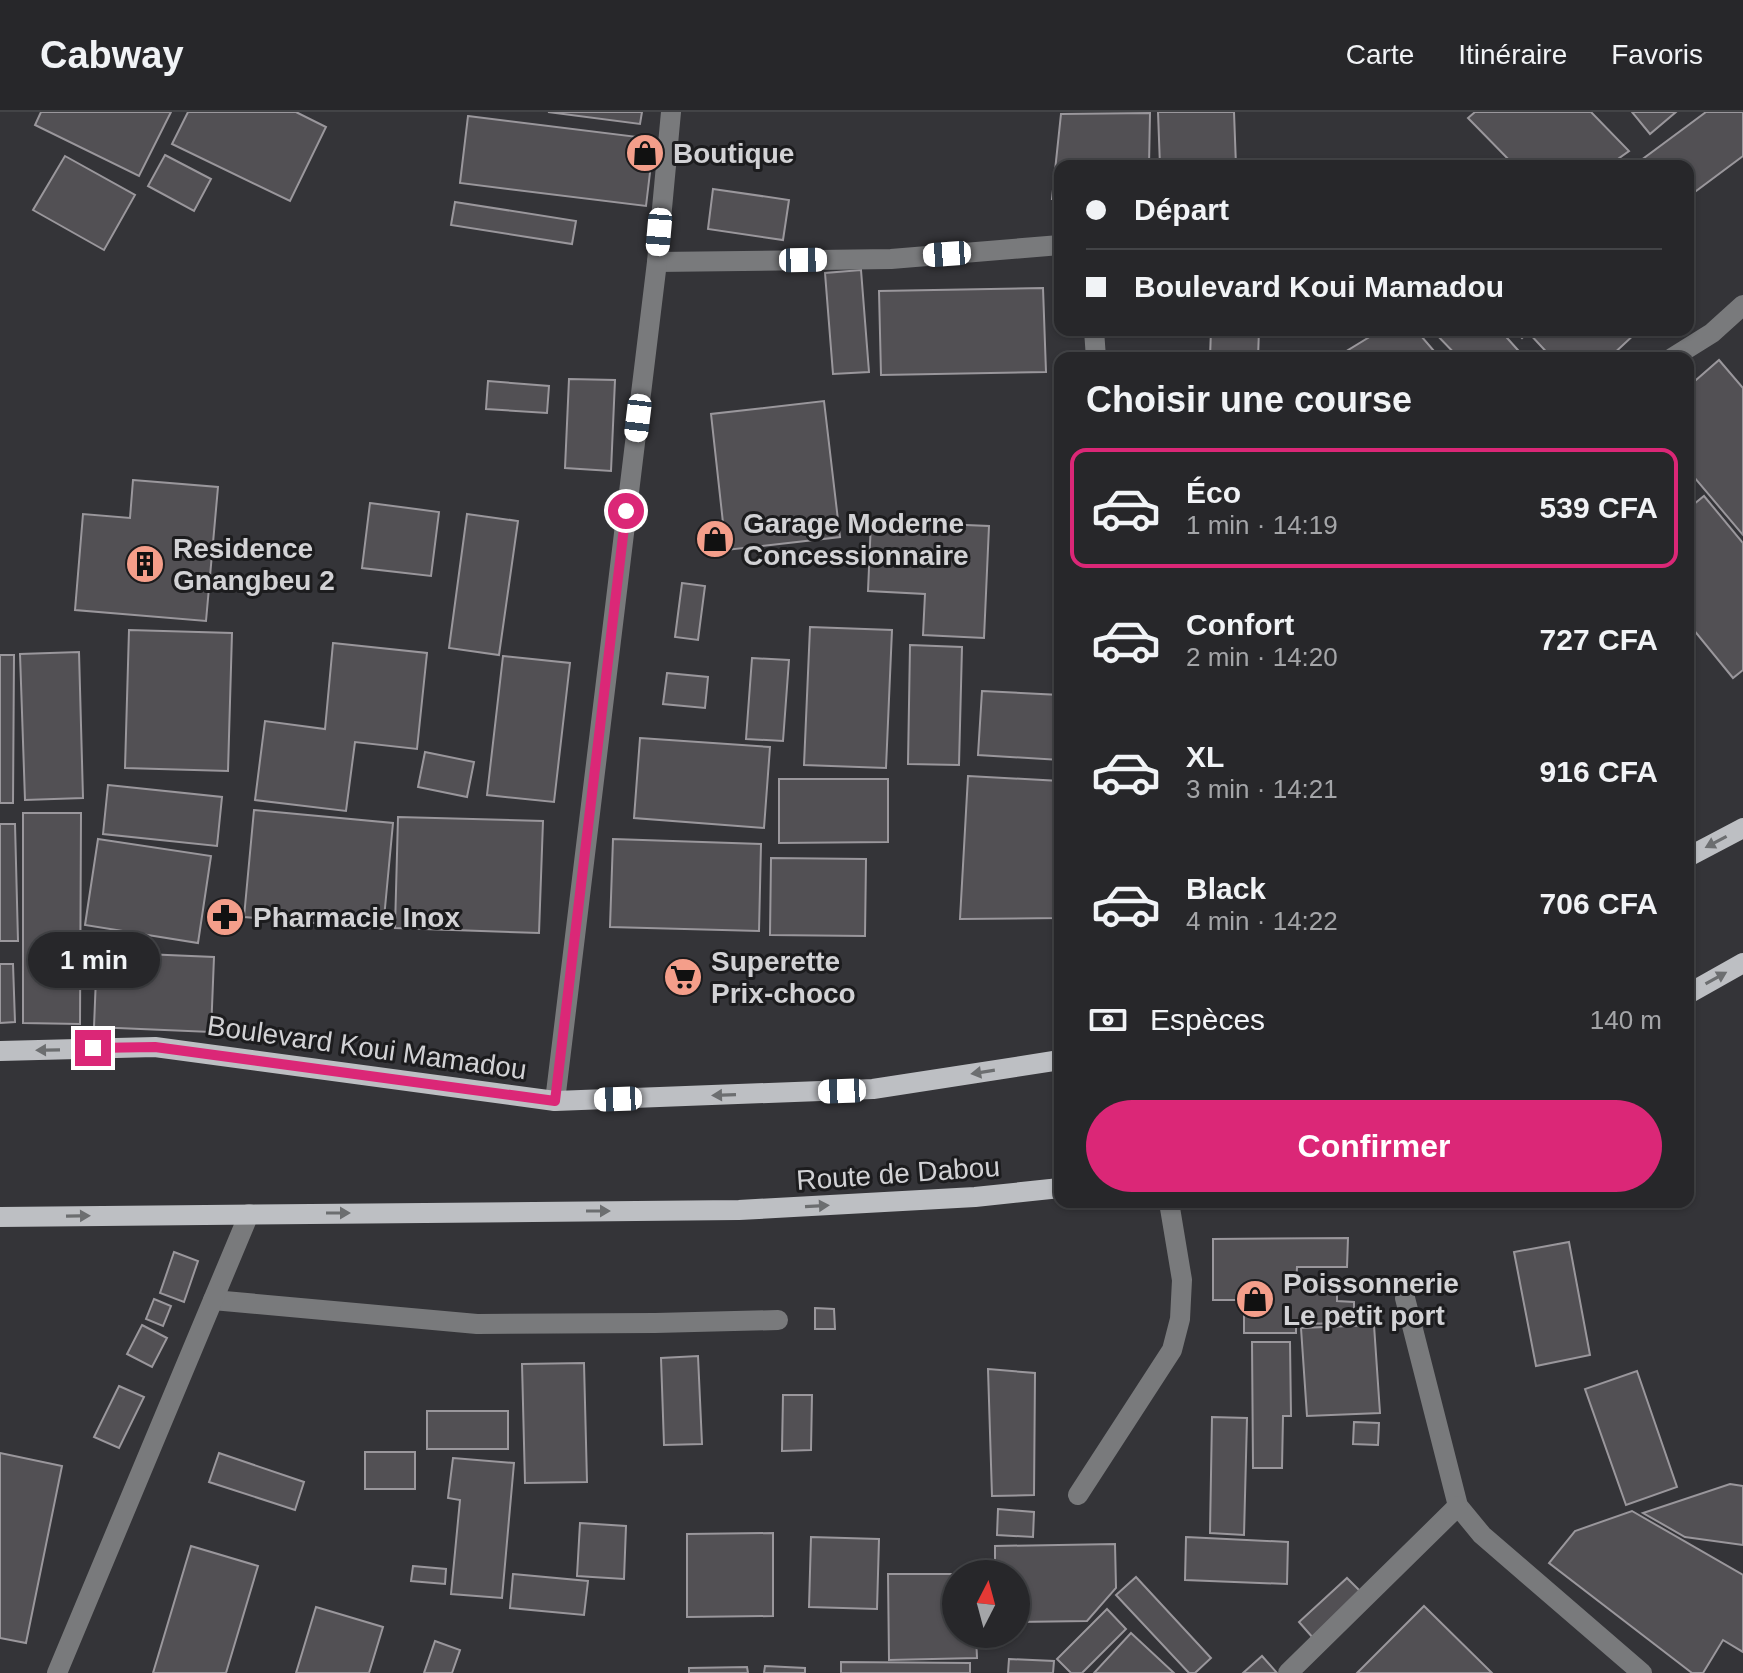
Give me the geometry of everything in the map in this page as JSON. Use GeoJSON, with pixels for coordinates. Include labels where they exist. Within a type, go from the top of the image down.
{"type":"FeatureCollection","features":[{"type":"Feature","properties":{"kind":"main road"},"geometry":{"type":"LineString","coordinates":[[1694,854],[1743,828]]}},
{"type":"Feature","properties":{"kind":"main road"},"geometry":{"type":"LineString","coordinates":[[1694,991],[1743,963]]}},
{"type":"Feature","properties":{"kind":"main road","name":"Boulevard Koui Mamadou"},"geometry":{"type":"LineString","coordinates":[[0,1051],[155,1047],[555,1101],[873,1089],[1054,1061]]}},
{"type":"Feature","properties":{"kind":"main road","name":"Route de Dabou"},"geometry":{"type":"LineString","coordinates":[[249,1214],[739,1210],[975,1197],[1054,1189]]}},
{"type":"Feature","properties":{"kind":"main road"},"geometry":{"type":"LineString","coordinates":[[0,1217],[249,1214]]}},
{"type":"Feature","properties":{"kind":"street"},"geometry":{"type":"LineString","coordinates":[[555,1101],[657,262],[671,112]]}},
{"type":"Feature","properties":{"kind":"street"},"geometry":{"type":"LineString","coordinates":[[657,262],[891,259],[1054,245]]}},
{"type":"Feature","properties":{"kind":"street"},"geometry":{"type":"LineString","coordinates":[[1682,352],[1712,333],[1743,305]]}},
{"type":"Feature","properties":{"kind":"street"},"geometry":{"type":"LineString","coordinates":[[1078,1495],[1172,1350],[1180,1319],[1182,1280],[1170,1208]]}},
{"type":"Feature","properties":{"kind":"street"},"geometry":{"type":"LineString","coordinates":[[57,1673],[249,1214]]}},
{"type":"Feature","properties":{"kind":"street"},"geometry":{"type":"LineString","coordinates":[[1405,1298],[1458,1506],[1482,1535],[1642,1673]]}},
{"type":"Feature","properties":{"kind":"street"},"geometry":{"type":"LineString","coordinates":[[213,1300],[477,1324],[778,1320]]}},
{"type":"Feature","properties":{"kind":"street"},"geometry":{"type":"LineString","coordinates":[[1288,1673],[1458,1506]]}},
{"type":"Feature","properties":{"kind":"building"},"geometry":{"type":"Polygon","coordinates":[[[41,112],[171,112],[139,176],[35,125],[41,112]]]}},
{"type":"Feature","properties":{"kind":"building"},"geometry":{"type":"Polygon","coordinates":[[[188,112],[296,112],[326,127],[290,201],[172,144],[188,112]]]}},
{"type":"Feature","properties":{"kind":"building"},"geometry":{"type":"Polygon","coordinates":[[[548,112],[642,112],[640,124],[548,112]]]}},
{"type":"Feature","properties":{"kind":"building"},"geometry":{"type":"Polygon","coordinates":[[[1158,112],[1234,112],[1236,160],[1160,160],[1158,112]]]}},
{"type":"Feature","properties":{"kind":"building"},"geometry":{"type":"Polygon","coordinates":[[[1475,112],[1591,112],[1629,151],[1616,160],[1509,160],[1468,118],[1475,112]]]}},
{"type":"Feature","properties":{"kind":"building"},"geometry":{"type":"Polygon","coordinates":[[[1632,112],[1676,112],[1650,134],[1632,112]]]}},
{"type":"Feature","properties":{"kind":"building"},"geometry":{"type":"Polygon","coordinates":[[[1706,112],[1743,112],[1743,156],[1694,193],[1694,160],[1641,160],[1706,112]]]}},
{"type":"Feature","properties":{"kind":"building"},"geometry":{"type":"Polygon","coordinates":[[[1150,113],[1149,160],[1056,160],[1061,114],[1150,113]]]}},
{"type":"Feature","properties":{"kind":"building"},"geometry":{"type":"Polygon","coordinates":[[[468,116],[654,139],[646,206],[460,183],[468,116]]]}},
{"type":"Feature","properties":{"kind":"building"},"geometry":{"type":"Polygon","coordinates":[[[165,155],[211,179],[194,211],[148,186],[165,155]]]}},
{"type":"Feature","properties":{"kind":"building"},"geometry":{"type":"Polygon","coordinates":[[[65,156],[135,195],[104,250],[33,210],[65,156]]]}},
{"type":"Feature","properties":{"kind":"building"},"geometry":{"type":"Polygon","coordinates":[[[713,189],[789,200],[783,240],[708,229],[713,189]]]}},
{"type":"Feature","properties":{"kind":"building"},"geometry":{"type":"Polygon","coordinates":[[[455,202],[576,221],[572,244],[451,225],[455,202]]]}},
{"type":"Feature","properties":{"kind":"building"},"geometry":{"type":"Polygon","coordinates":[[[861,270],[869,372],[833,374],[825,273],[861,270]]]}},
{"type":"Feature","properties":{"kind":"building"},"geometry":{"type":"Polygon","coordinates":[[[1043,288],[1046,372],[881,375],[879,291],[1043,288]]]}},
{"type":"Feature","properties":{"kind":"building"},"geometry":{"type":"Polygon","coordinates":[[[1211,336],[1259,336],[1258,352],[1210,352],[1211,336]]]}},
{"type":"Feature","properties":{"kind":"building"},"geometry":{"type":"Polygon","coordinates":[[[1371,336],[1421,336],[1435,352],[1345,352],[1371,336]]]}},
{"type":"Feature","properties":{"kind":"building"},"geometry":{"type":"Polygon","coordinates":[[[1438,336],[1505,336],[1520,352],[1453,352],[1438,336]]]}},
{"type":"Feature","properties":{"kind":"building"},"geometry":{"type":"Polygon","coordinates":[[[1532,336],[1633,336],[1615,352],[1546,352],[1532,336]]]}},
{"type":"Feature","properties":{"kind":"building"},"geometry":{"type":"Polygon","coordinates":[[[1719,360],[1743,388],[1743,535],[1694,477],[1694,382],[1719,360]]]}},
{"type":"Feature","properties":{"kind":"building"},"geometry":{"type":"Polygon","coordinates":[[[569,379],[615,380],[611,471],[565,468],[569,379]]]}},
{"type":"Feature","properties":{"kind":"building"},"geometry":{"type":"Polygon","coordinates":[[[488,381],[549,386],[547,413],[486,409],[488,381]]]}},
{"type":"Feature","properties":{"kind":"building"},"geometry":{"type":"Polygon","coordinates":[[[824,401],[840,537],[726,550],[711,414],[824,401]]]}},
{"type":"Feature","properties":{"kind":"building","name":"Residence Gnangbeu 2"},"geometry":{"type":"Polygon","coordinates":[[[133,480],[218,487],[206,621],[75,610],[83,514],[130,518],[133,480]]]}},
{"type":"Feature","properties":{"kind":"building"},"geometry":{"type":"Polygon","coordinates":[[[1704,496],[1743,543],[1743,670],[1733,678],[1694,630],[1694,504],[1704,496]]]}},
{"type":"Feature","properties":{"kind":"building"},"geometry":{"type":"Polygon","coordinates":[[[370,503],[439,512],[431,576],[362,568],[370,503]]]}},
{"type":"Feature","properties":{"kind":"building"},"geometry":{"type":"Polygon","coordinates":[[[467,514],[518,521],[499,655],[449,648],[467,514]]]}},
{"type":"Feature","properties":{"kind":"building"},"geometry":{"type":"Polygon","coordinates":[[[871,521],[989,526],[984,638],[923,635],[925,594],[868,591],[871,521]]]}},
{"type":"Feature","properties":{"kind":"building"},"geometry":{"type":"Polygon","coordinates":[[[682,583],[705,586],[698,640],[675,637],[682,583]]]}},
{"type":"Feature","properties":{"kind":"building"},"geometry":{"type":"Polygon","coordinates":[[[810,627],[892,630],[886,768],[804,765],[810,627]]]}},
{"type":"Feature","properties":{"kind":"building"},"geometry":{"type":"Polygon","coordinates":[[[129,630],[232,633],[228,771],[125,768],[129,630]]]}},
{"type":"Feature","properties":{"kind":"building"},"geometry":{"type":"Polygon","coordinates":[[[333,643],[427,653],[417,749],[355,742],[346,811],[255,800],[265,721],[325,729],[333,643]]]}},
{"type":"Feature","properties":{"kind":"building"},"geometry":{"type":"Polygon","coordinates":[[[910,645],[962,647],[959,765],[908,764],[910,645]]]}},
{"type":"Feature","properties":{"kind":"building"},"geometry":{"type":"Polygon","coordinates":[[[79,652],[83,798],[25,800],[20,654],[79,652]]]}},
{"type":"Feature","properties":{"kind":"building"},"geometry":{"type":"Polygon","coordinates":[[[0,655],[14,655],[13,803],[0,803],[0,655]]]}},
{"type":"Feature","properties":{"kind":"building"},"geometry":{"type":"Polygon","coordinates":[[[503,656],[570,663],[554,802],[487,795],[503,656]]]}},
{"type":"Feature","properties":{"kind":"building"},"geometry":{"type":"Polygon","coordinates":[[[752,658],[789,660],[783,741],[746,739],[752,658]]]}},
{"type":"Feature","properties":{"kind":"building"},"geometry":{"type":"Polygon","coordinates":[[[667,673],[708,677],[705,708],[663,704],[667,673]]]}},
{"type":"Feature","properties":{"kind":"building"},"geometry":{"type":"Polygon","coordinates":[[[982,691],[1054,695],[1054,760],[978,755],[982,691]]]}},
{"type":"Feature","properties":{"kind":"building"},"geometry":{"type":"Polygon","coordinates":[[[640,738],[770,747],[764,828],[634,818],[640,738]]]}},
{"type":"Feature","properties":{"kind":"building"},"geometry":{"type":"Polygon","coordinates":[[[425,752],[474,762],[467,797],[418,787],[425,752]]]}},
{"type":"Feature","properties":{"kind":"building"},"geometry":{"type":"Polygon","coordinates":[[[968,776],[1054,781],[1054,918],[960,919],[968,776]]]}},
{"type":"Feature","properties":{"kind":"building"},"geometry":{"type":"Polygon","coordinates":[[[779,779],[888,779],[888,842],[779,843],[779,779]]]}},
{"type":"Feature","properties":{"kind":"building"},"geometry":{"type":"Polygon","coordinates":[[[108,785],[222,797],[217,846],[103,834],[108,785]]]}},
{"type":"Feature","properties":{"kind":"building"},"geometry":{"type":"Polygon","coordinates":[[[254,810],[393,823],[383,929],[244,917],[254,810]]]}},
{"type":"Feature","properties":{"kind":"building"},"geometry":{"type":"Polygon","coordinates":[[[23,813],[81,813],[80,1024],[23,1023],[23,813]]]}},
{"type":"Feature","properties":{"kind":"building"},"geometry":{"type":"Polygon","coordinates":[[[398,817],[543,821],[539,933],[395,928],[398,817]]]}},
{"type":"Feature","properties":{"kind":"building"},"geometry":{"type":"Polygon","coordinates":[[[0,824],[15,824],[18,941],[0,941],[0,824]]]}},
{"type":"Feature","properties":{"kind":"building"},"geometry":{"type":"Polygon","coordinates":[[[98,839],[211,856],[198,943],[85,925],[98,839]]]}},
{"type":"Feature","properties":{"kind":"building"},"geometry":{"type":"Polygon","coordinates":[[[613,839],[761,844],[759,931],[610,927],[613,839]]]}},
{"type":"Feature","properties":{"kind":"building"},"geometry":{"type":"Polygon","coordinates":[[[771,858],[866,859],[865,936],[770,935],[771,858]]]}},
{"type":"Feature","properties":{"kind":"building"},"geometry":{"type":"Polygon","coordinates":[[[97,952],[214,957],[211,1032],[94,1027],[97,952]]]}},
{"type":"Feature","properties":{"kind":"building"},"geometry":{"type":"Polygon","coordinates":[[[0,964],[13,964],[15,1022],[0,1023],[0,964]]]}},
{"type":"Feature","properties":{"kind":"building"},"geometry":{"type":"Polygon","coordinates":[[[1348,1238],[1347,1267],[1297,1267],[1296,1287],[1337,1287],[1337,1301],[1354,1302],[1354,1323],[1296,1324],[1296,1333],[1244,1333],[1244,1300],[1213,1300],[1213,1239],[1348,1238]]]}},
{"type":"Feature","properties":{"kind":"building"},"geometry":{"type":"Polygon","coordinates":[[[1569,1242],[1590,1355],[1536,1366],[1514,1252],[1569,1242]]]}},
{"type":"Feature","properties":{"kind":"building"},"geometry":{"type":"Polygon","coordinates":[[[174,1252],[198,1261],[184,1302],[160,1293],[174,1252]]]}},
{"type":"Feature","properties":{"kind":"building"},"geometry":{"type":"Polygon","coordinates":[[[154,1299],[171,1306],[163,1326],[146,1319],[154,1299]]]}},
{"type":"Feature","properties":{"kind":"building"},"geometry":{"type":"Polygon","coordinates":[[[815,1308],[834,1309],[835,1329],[815,1329],[815,1308]]]}},
{"type":"Feature","properties":{"kind":"building"},"geometry":{"type":"Polygon","coordinates":[[[142,1325],[167,1338],[152,1367],[127,1354],[142,1325]]]}},
{"type":"Feature","properties":{"kind":"building"},"geometry":{"type":"Polygon","coordinates":[[[1374,1325],[1380,1413],[1307,1416],[1301,1328],[1374,1325]]]}},
{"type":"Feature","properties":{"kind":"building"},"geometry":{"type":"Polygon","coordinates":[[[1252,1342],[1290,1342],[1291,1416],[1283,1416],[1282,1468],[1253,1468],[1252,1342]]]}},
{"type":"Feature","properties":{"kind":"building"},"geometry":{"type":"Polygon","coordinates":[[[698,1356],[702,1444],[664,1445],[661,1358],[698,1356]]]}},
{"type":"Feature","properties":{"kind":"building"},"geometry":{"type":"Polygon","coordinates":[[[584,1363],[587,1482],[525,1483],[522,1364],[584,1363]]]}},
{"type":"Feature","properties":{"kind":"building"},"geometry":{"type":"Polygon","coordinates":[[[988,1369],[1035,1373],[1034,1495],[992,1496],[988,1369]]]}},
{"type":"Feature","properties":{"kind":"building"},"geometry":{"type":"Polygon","coordinates":[[[1637,1371],[1677,1487],[1626,1505],[1585,1389],[1637,1371]]]}},
{"type":"Feature","properties":{"kind":"building"},"geometry":{"type":"Polygon","coordinates":[[[119,1386],[144,1397],[119,1448],[94,1437],[119,1386]]]}},
{"type":"Feature","properties":{"kind":"building"},"geometry":{"type":"Polygon","coordinates":[[[783,1395],[812,1395],[811,1450],[782,1451],[783,1395]]]}},
{"type":"Feature","properties":{"kind":"building"},"geometry":{"type":"Polygon","coordinates":[[[427,1411],[508,1411],[508,1449],[427,1449],[427,1411]]]}},
{"type":"Feature","properties":{"kind":"building"},"geometry":{"type":"Polygon","coordinates":[[[1212,1417],[1247,1418],[1244,1535],[1210,1533],[1212,1417]]]}},
{"type":"Feature","properties":{"kind":"building"},"geometry":{"type":"Polygon","coordinates":[[[1354,1422],[1379,1423],[1378,1445],[1353,1444],[1354,1422]]]}},
{"type":"Feature","properties":{"kind":"building"},"geometry":{"type":"Polygon","coordinates":[[[365,1452],[415,1452],[415,1489],[365,1489],[365,1452]]]}},
{"type":"Feature","properties":{"kind":"building"},"geometry":{"type":"Polygon","coordinates":[[[0,1453],[62,1466],[26,1643],[0,1638],[0,1453]]]}},
{"type":"Feature","properties":{"kind":"building"},"geometry":{"type":"Polygon","coordinates":[[[219,1453],[304,1482],[295,1510],[209,1482],[219,1453]]]}},
{"type":"Feature","properties":{"kind":"building"},"geometry":{"type":"Polygon","coordinates":[[[453,1458],[514,1463],[502,1598],[451,1594],[460,1500],[448,1498],[453,1458]]]}},
{"type":"Feature","properties":{"kind":"building"},"geometry":{"type":"Polygon","coordinates":[[[1730,1484],[1743,1486],[1743,1545],[1685,1537],[1643,1513],[1730,1484]]]}},
{"type":"Feature","properties":{"kind":"building"},"geometry":{"type":"Polygon","coordinates":[[[998,1509],[1034,1512],[1033,1537],[997,1535],[998,1509]]]}},
{"type":"Feature","properties":{"kind":"building"},"geometry":{"type":"Polygon","coordinates":[[[1632,1511],[1743,1575],[1743,1652],[1723,1640],[1703,1673],[1692,1673],[1549,1563],[1575,1531],[1632,1511]]]}},
{"type":"Feature","properties":{"kind":"building"},"geometry":{"type":"Polygon","coordinates":[[[580,1523],[626,1526],[624,1579],[577,1576],[580,1523]]]}},
{"type":"Feature","properties":{"kind":"building"},"geometry":{"type":"Polygon","coordinates":[[[773,1533],[773,1616],[687,1617],[687,1534],[773,1533]]]}},
{"type":"Feature","properties":{"kind":"building"},"geometry":{"type":"Polygon","coordinates":[[[811,1537],[879,1539],[877,1609],[809,1607],[811,1537]]]}},
{"type":"Feature","properties":{"kind":"building"},"geometry":{"type":"Polygon","coordinates":[[[1186,1537],[1288,1542],[1287,1584],[1185,1580],[1186,1537]]]}},
{"type":"Feature","properties":{"kind":"building"},"geometry":{"type":"Polygon","coordinates":[[[1115,1544],[1116,1588],[1087,1621],[1030,1622],[1030,1560],[995,1560],[995,1546],[1115,1544]]]}},
{"type":"Feature","properties":{"kind":"building"},"geometry":{"type":"Polygon","coordinates":[[[191,1546],[258,1566],[226,1673],[153,1673],[191,1546]]]}},
{"type":"Feature","properties":{"kind":"building"},"geometry":{"type":"Polygon","coordinates":[[[413,1566],[446,1569],[445,1584],[411,1581],[413,1566]]]}},
{"type":"Feature","properties":{"kind":"building"},"geometry":{"type":"Polygon","coordinates":[[[513,1574],[588,1581],[584,1615],[510,1608],[513,1574]]]}},
{"type":"Feature","properties":{"kind":"building"},"geometry":{"type":"Polygon","coordinates":[[[888,1574],[942,1574],[942,1648],[977,1648],[977,1658],[889,1660],[888,1574]]]}},
{"type":"Feature","properties":{"kind":"building"},"geometry":{"type":"Polygon","coordinates":[[[1136,1577],[1211,1658],[1195,1673],[1189,1673],[1116,1595],[1136,1577]]]}},
{"type":"Feature","properties":{"kind":"building"},"geometry":{"type":"Polygon","coordinates":[[[1347,1578],[1363,1594],[1314,1639],[1299,1622],[1347,1578]]]}},
{"type":"Feature","properties":{"kind":"building"},"geometry":{"type":"Polygon","coordinates":[[[1424,1606],[1492,1673],[1357,1673],[1424,1606]]]}},
{"type":"Feature","properties":{"kind":"building"},"geometry":{"type":"Polygon","coordinates":[[[316,1607],[383,1627],[369,1673],[296,1673],[316,1607]]]}},
{"type":"Feature","properties":{"kind":"building"},"geometry":{"type":"Polygon","coordinates":[[[1107,1609],[1126,1629],[1082,1673],[1071,1673],[1057,1659],[1107,1609]]]}},
{"type":"Feature","properties":{"kind":"building"},"geometry":{"type":"Polygon","coordinates":[[[1131,1633],[1174,1673],[1094,1673],[1131,1633]]]}},
{"type":"Feature","properties":{"kind":"building"},"geometry":{"type":"Polygon","coordinates":[[[435,1641],[460,1650],[452,1673],[424,1673],[435,1641]]]}},
{"type":"Feature","properties":{"kind":"building"},"geometry":{"type":"Polygon","coordinates":[[[1262,1656],[1277,1673],[1243,1673],[1262,1656]]]}},
{"type":"Feature","properties":{"kind":"building"},"geometry":{"type":"Polygon","coordinates":[[[1009,1659],[1054,1661],[1053,1673],[1008,1673],[1009,1659]]]}},
{"type":"Feature","properties":{"kind":"building"},"geometry":{"type":"Polygon","coordinates":[[[841,1662],[970,1663],[970,1673],[841,1673],[841,1662]]]}},
{"type":"Feature","properties":{"kind":"building"},"geometry":{"type":"Polygon","coordinates":[[[765,1666],[805,1668],[805,1673],[764,1673],[765,1666]]]}},
{"type":"Feature","properties":{"kind":"building"},"geometry":{"type":"Polygon","coordinates":[[[747,1667],[748,1673],[689,1673],[689,1668],[747,1667]]]}},
{"type":"Feature","properties":{"kind":"place","name":"Boutique"},"geometry":{"type":"Point","coordinates":[645,153]}},
{"type":"Feature","properties":{"kind":"place","name":"Garage Moderne Concessionnaire"},"geometry":{"type":"Point","coordinates":[715,539]}},
{"type":"Feature","properties":{"kind":"place","name":"Residence Gnangbeu 2"},"geometry":{"type":"Point","coordinates":[145,564]}},
{"type":"Feature","properties":{"kind":"place","name":"Pharmacie Inox"},"geometry":{"type":"Point","coordinates":[225,917]}},
{"type":"Feature","properties":{"kind":"place","name":"Superette Prix-choco"},"geometry":{"type":"Point","coordinates":[683,977]}},
{"type":"Feature","properties":{"kind":"place","name":"Poissonnerie Le petit port"},"geometry":{"type":"Point","coordinates":[1255,1299]}},
{"type":"Feature","properties":{"kind":"route"},"geometry":{"type":"LineString","coordinates":[[93,1048],[155,1047],[555,1101],[626,511]]}}]}
